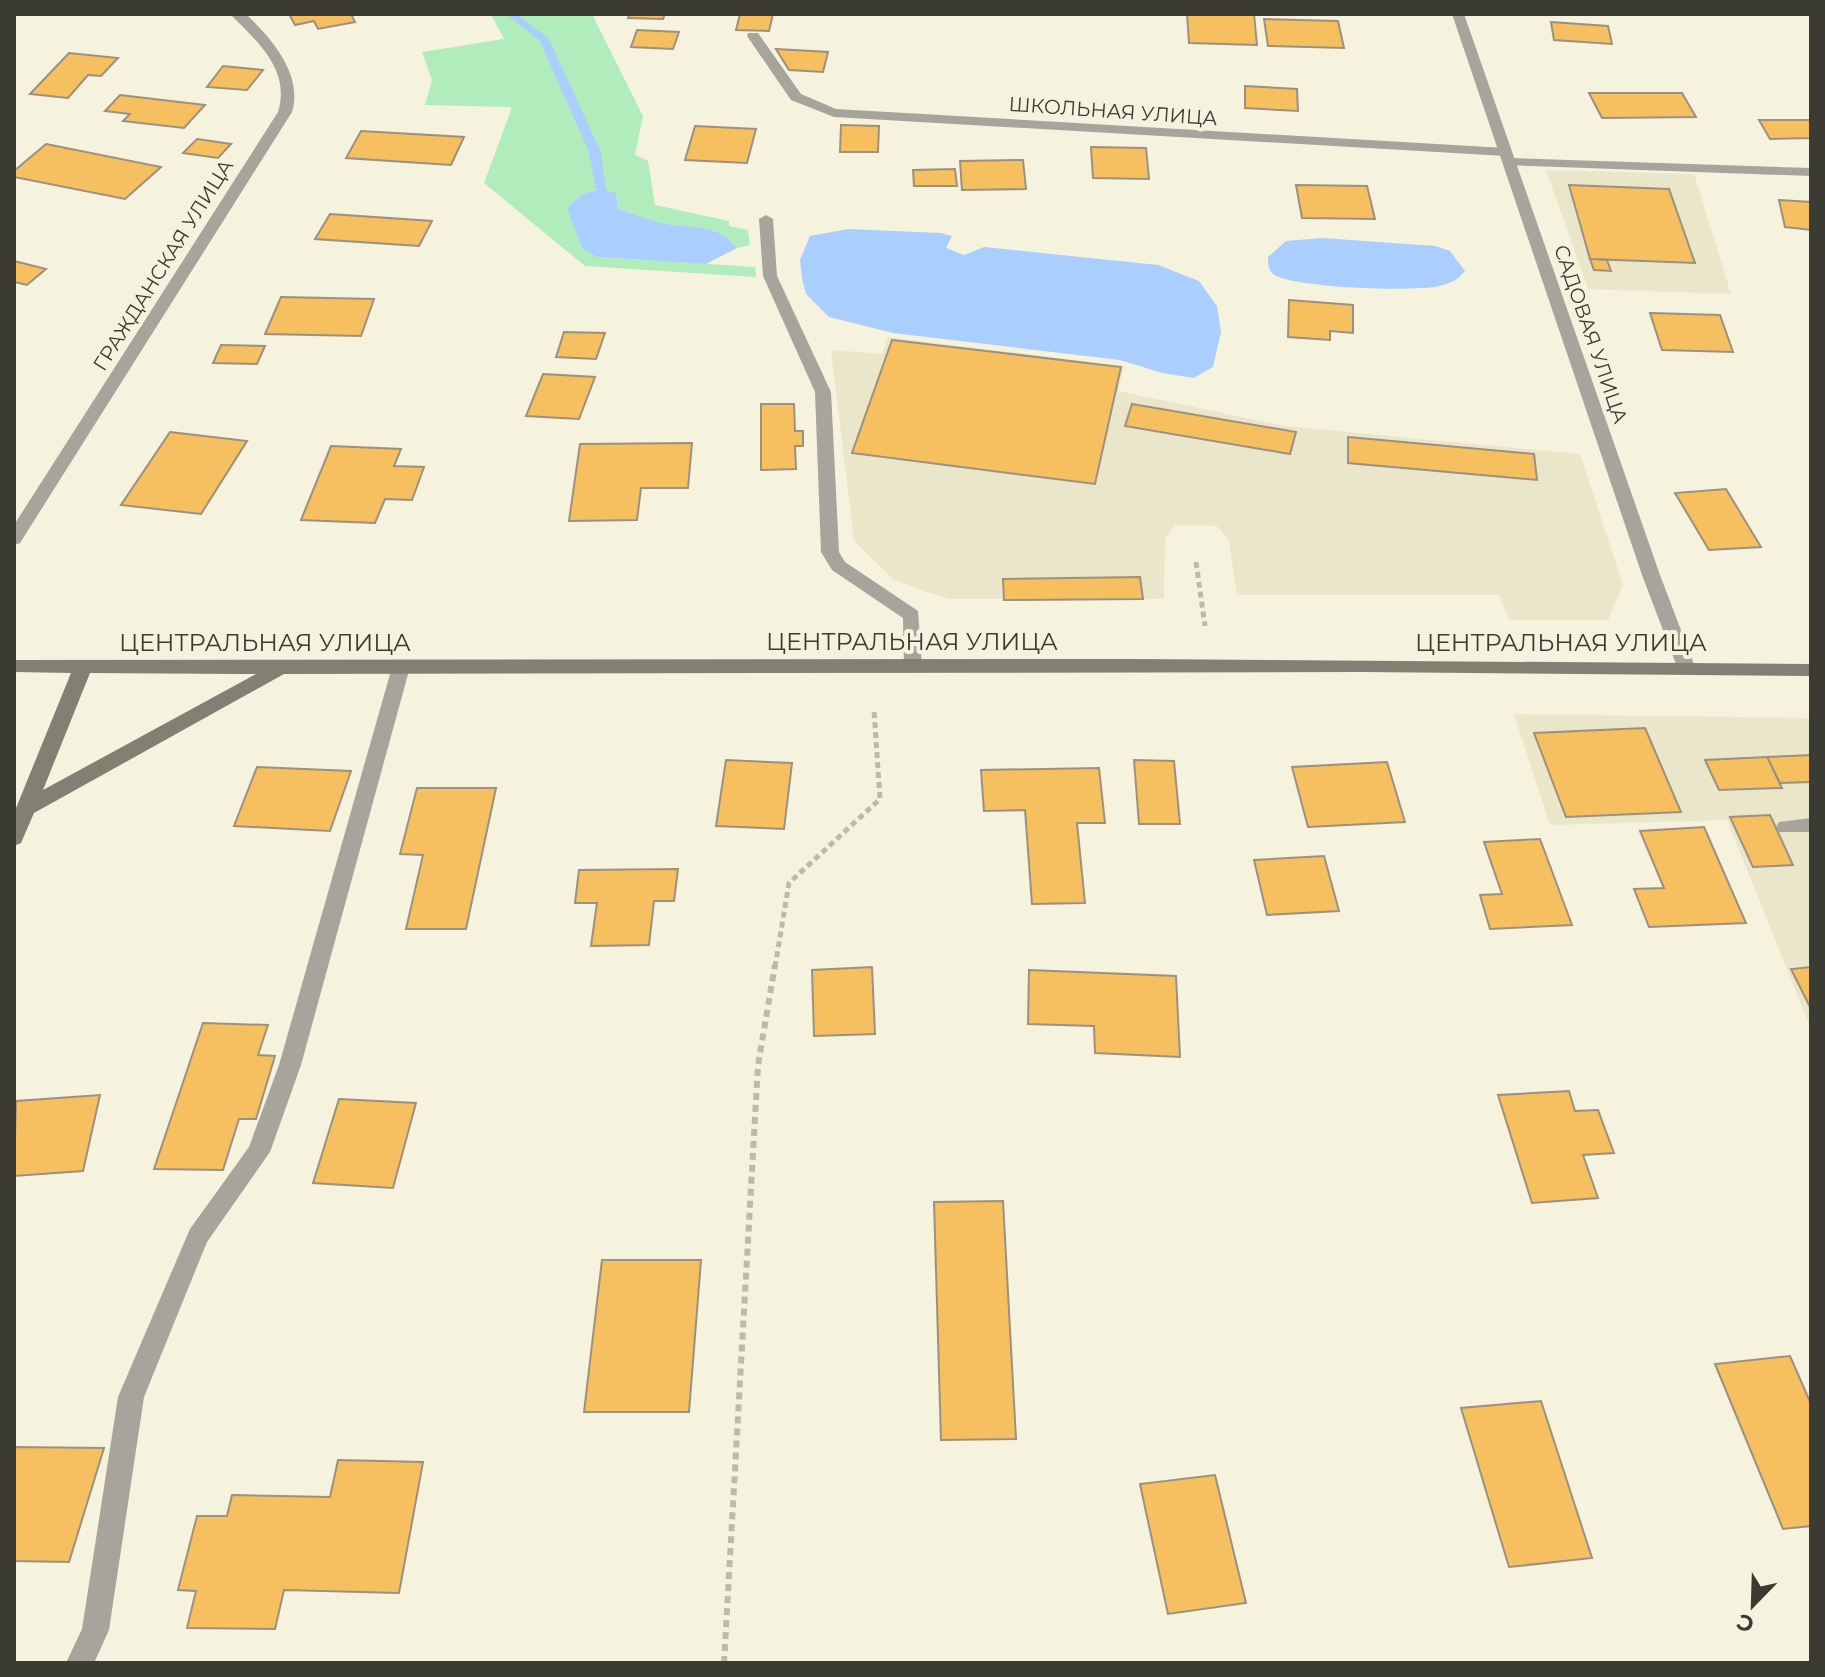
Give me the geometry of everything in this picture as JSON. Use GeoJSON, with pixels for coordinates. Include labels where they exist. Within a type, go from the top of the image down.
{"type":"FeatureCollection","features":[{"type":"Feature","properties":{"kind":"main road","name":"ЦЕНТРАЛЬНАЯ УЛИЦА"},"geometry":{"type":"LineString","coordinates":[[14,666],[279,669],[1686,667],[1811,670]]}},
{"type":"Feature","properties":{"kind":"main road"},"geometry":{"type":"LineString","coordinates":[[14,838],[83,667]]}},
{"type":"Feature","properties":{"kind":"main road"},"geometry":{"type":"LineString","coordinates":[[27,808],[279,669]]}},
{"type":"Feature","properties":{"kind":"street","name":"ГРАЖДАНСКАЯ УЛИЦА"},"geometry":{"type":"LineString","coordinates":[[14,539],[285,112],[290,95],[286,80],[255,27],[236,14]]}},
{"type":"Feature","properties":{"kind":"street","name":"САДОВАЯ УЛИЦА"},"geometry":{"type":"LineString","coordinates":[[1458,14],[1651,575],[1686,667]]}},
{"type":"Feature","properties":{"kind":"street","name":"ШКОЛЬНАЯ УЛИЦА"},"geometry":{"type":"LineString","coordinates":[[753,36],[796,97],[834,113],[1507,157],[1811,172]]}},
{"type":"Feature","properties":{"kind":"street"},"geometry":{"type":"LineString","coordinates":[[766,219],[770,276],[823,392],[830,552],[838,566],[912,615],[913,666]]}},
{"type":"Feature","properties":{"kind":"street"},"geometry":{"type":"LineString","coordinates":[[80,1663],[95,1630],[131,1397],[198,1236],[259,1152],[290,1065],[401,667]]}},
{"type":"Feature","properties":{"kind":"street"},"geometry":{"type":"LineString","coordinates":[[1786,827],[1811,825]]}},
{"type":"Feature","properties":{"kind":"path"},"geometry":{"type":"LineString","coordinates":[[1196,562],[1205,626]]}},
{"type":"Feature","properties":{"kind":"path"},"geometry":{"type":"LineString","coordinates":[[724,1663],[758,1065],[789,883],[880,799],[874,710]]}},
{"type":"Feature","properties":{"kind":"shaded area"},"geometry":{"type":"Polygon","coordinates":[[[1546,170],[1694,174],[1731,294],[1588,289],[1546,170]]]}},
{"type":"Feature","properties":{"kind":"shaded area"},"geometry":{"type":"Polygon","coordinates":[[[888,337],[1124,366],[1118,391],[1284,426],[1580,454],[1623,585],[1608,620],[1509,620],[1499,595],[1237,595],[1229,541],[1217,526],[1175,525],[1165,539],[1164,599],[950,599],[923,591],[893,579],[854,541],[831,350],[882,354],[888,337]]]}},
{"type":"Feature","properties":{"kind":"shaded area"},"geometry":{"type":"Polygon","coordinates":[[[1514,714],[1811,718],[1811,1029],[1727,820],[1550,825],[1514,714]]]}},
{"type":"Feature","properties":{"kind":"green space"},"geometry":{"type":"Polygon","coordinates":[[[491,14],[592,14],[643,116],[635,155],[648,161],[655,205],[729,221],[729,226],[748,230],[750,245],[737,248],[722,234],[705,228],[661,223],[618,209],[616,193],[597,257],[755,267],[756,277],[585,266],[484,183],[512,107],[425,105],[432,80],[422,52],[504,39],[491,14]]]}},
{"type":"Feature","properties":{"kind":"water"},"geometry":{"type":"Polygon","coordinates":[[[602,189],[616,193],[618,209],[661,223],[705,228],[722,234],[737,248],[706,264],[597,257],[582,248],[567,208],[583,194],[602,189]]]}},
{"type":"Feature","properties":{"kind":"water"},"geometry":{"type":"Polygon","coordinates":[[[848,229],[941,233],[952,236],[946,248],[964,255],[984,247],[1158,265],[1199,281],[1217,306],[1221,332],[1213,367],[1194,378],[1162,373],[1120,360],[893,333],[829,317],[806,294],[800,260],[810,236],[848,229]]]}},
{"type":"Feature","properties":{"kind":"water"},"geometry":{"type":"Polygon","coordinates":[[[1322,238],[1435,246],[1450,251],[1465,271],[1457,279],[1443,285],[1405,289],[1303,283],[1271,272],[1268,257],[1286,241],[1322,238]]]}},
{"type":"Feature","properties":{"kind":"building"},"geometry":{"type":"Polygon","coordinates":[[[289,14],[351,14],[355,22],[318,29],[314,21],[295,25],[289,14]]]}},
{"type":"Feature","properties":{"kind":"building"},"geometry":{"type":"Polygon","coordinates":[[[630,14],[665,14],[663,19],[628,18],[630,14]]]}},
{"type":"Feature","properties":{"kind":"building"},"geometry":{"type":"Polygon","coordinates":[[[740,14],[773,14],[769,31],[736,30],[740,14]]]}},
{"type":"Feature","properties":{"kind":"building"},"geometry":{"type":"Polygon","coordinates":[[[1187,14],[1254,14],[1257,45],[1189,43],[1187,14]]]}},
{"type":"Feature","properties":{"kind":"building"},"geometry":{"type":"Polygon","coordinates":[[[1264,19],[1338,21],[1344,48],[1268,46],[1264,19]]]}},
{"type":"Feature","properties":{"kind":"building"},"geometry":{"type":"Polygon","coordinates":[[[1551,22],[1608,26],[1612,44],[1554,40],[1551,22]]]}},
{"type":"Feature","properties":{"kind":"building"},"geometry":{"type":"Polygon","coordinates":[[[637,30],[679,32],[673,49],[631,47],[637,30]]]}},
{"type":"Feature","properties":{"kind":"building"},"geometry":{"type":"Polygon","coordinates":[[[776,49],[828,52],[823,72],[789,70],[776,49]]]}},
{"type":"Feature","properties":{"kind":"building"},"geometry":{"type":"Polygon","coordinates":[[[69,53],[118,58],[101,76],[88,75],[68,98],[30,94],[69,53]]]}},
{"type":"Feature","properties":{"kind":"building"},"geometry":{"type":"Polygon","coordinates":[[[223,66],[263,70],[247,90],[207,87],[223,66]]]}},
{"type":"Feature","properties":{"kind":"building"},"geometry":{"type":"Polygon","coordinates":[[[1245,86],[1297,89],[1298,111],[1245,108],[1245,86]]]}},
{"type":"Feature","properties":{"kind":"building"},"geometry":{"type":"Polygon","coordinates":[[[1589,93],[1682,93],[1696,117],[1602,118],[1589,93]]]}},
{"type":"Feature","properties":{"kind":"building"},"geometry":{"type":"Polygon","coordinates":[[[120,95],[205,105],[184,128],[123,121],[130,114],[105,111],[120,95]]]}},
{"type":"Feature","properties":{"kind":"building"},"geometry":{"type":"Polygon","coordinates":[[[1759,120],[1811,120],[1811,138],[1770,139],[1759,120]]]}},
{"type":"Feature","properties":{"kind":"building"},"geometry":{"type":"Polygon","coordinates":[[[841,125],[879,126],[878,152],[840,152],[841,125]]]}},
{"type":"Feature","properties":{"kind":"building"},"geometry":{"type":"Polygon","coordinates":[[[695,126],[756,129],[747,163],[685,160],[695,126]]]}},
{"type":"Feature","properties":{"kind":"building"},"geometry":{"type":"Polygon","coordinates":[[[361,131],[464,137],[451,165],[346,158],[361,131]]]}},
{"type":"Feature","properties":{"kind":"building"},"geometry":{"type":"Polygon","coordinates":[[[197,139],[231,144],[218,158],[183,153],[197,139]]]}},
{"type":"Feature","properties":{"kind":"building"},"geometry":{"type":"Polygon","coordinates":[[[46,144],[161,167],[125,199],[14,177],[14,171],[46,144]]]}},
{"type":"Feature","properties":{"kind":"building"},"geometry":{"type":"Polygon","coordinates":[[[1091,147],[1146,148],[1149,179],[1093,178],[1091,147]]]}},
{"type":"Feature","properties":{"kind":"building"},"geometry":{"type":"Polygon","coordinates":[[[1023,160],[1026,189],[962,190],[960,161],[1023,160]]]}},
{"type":"Feature","properties":{"kind":"building"},"geometry":{"type":"Polygon","coordinates":[[[955,169],[957,186],[914,186],[913,170],[955,169]]]}},
{"type":"Feature","properties":{"kind":"building"},"geometry":{"type":"Polygon","coordinates":[[[1296,185],[1367,186],[1375,219],[1302,218],[1296,185]]]}},
{"type":"Feature","properties":{"kind":"building"},"geometry":{"type":"Polygon","coordinates":[[[1569,185],[1669,189],[1695,263],[1590,259],[1569,185]]]}},
{"type":"Feature","properties":{"kind":"building"},"geometry":{"type":"Polygon","coordinates":[[[1779,200],[1811,202],[1811,230],[1785,227],[1779,200]]]}},
{"type":"Feature","properties":{"kind":"building"},"geometry":{"type":"Polygon","coordinates":[[[330,214],[432,221],[419,246],[315,239],[330,214]]]}},
{"type":"Feature","properties":{"kind":"building"},"geometry":{"type":"Polygon","coordinates":[[[1590,259],[1607,260],[1611,271],[1594,270],[1590,259]]]}},
{"type":"Feature","properties":{"kind":"building"},"geometry":{"type":"Polygon","coordinates":[[[14,261],[46,269],[27,285],[14,282],[14,261]]]}},
{"type":"Feature","properties":{"kind":"building"},"geometry":{"type":"Polygon","coordinates":[[[281,297],[374,299],[361,336],[265,334],[281,297]]]}},
{"type":"Feature","properties":{"kind":"building"},"geometry":{"type":"Polygon","coordinates":[[[1289,300],[1353,305],[1353,333],[1330,331],[1330,340],[1288,337],[1289,300]]]}},
{"type":"Feature","properties":{"kind":"building"},"geometry":{"type":"Polygon","coordinates":[[[1650,313],[1720,315],[1733,352],[1662,350],[1650,313]]]}},
{"type":"Feature","properties":{"kind":"building"},"geometry":{"type":"Polygon","coordinates":[[[564,332],[605,333],[596,359],[556,357],[564,332]]]}},
{"type":"Feature","properties":{"kind":"building"},"geometry":{"type":"Polygon","coordinates":[[[892,340],[1121,367],[1095,484],[852,453],[892,340]]]}},
{"type":"Feature","properties":{"kind":"building"},"geometry":{"type":"Polygon","coordinates":[[[221,345],[265,346],[257,364],[213,363],[221,345]]]}},
{"type":"Feature","properties":{"kind":"building"},"geometry":{"type":"Polygon","coordinates":[[[543,374],[595,377],[579,419],[526,416],[543,374]]]}},
{"type":"Feature","properties":{"kind":"building"},"geometry":{"type":"Polygon","coordinates":[[[761,404],[794,404],[795,431],[803,431],[803,446],[795,446],[796,469],[761,470],[761,404]]]}},
{"type":"Feature","properties":{"kind":"building"},"geometry":{"type":"Polygon","coordinates":[[[1132,404],[1296,432],[1290,454],[1125,426],[1132,404]]]}},
{"type":"Feature","properties":{"kind":"building"},"geometry":{"type":"Polygon","coordinates":[[[170,432],[247,441],[201,514],[121,505],[170,432]]]}},
{"type":"Feature","properties":{"kind":"building"},"geometry":{"type":"Polygon","coordinates":[[[1348,437],[1534,454],[1537,480],[1348,463],[1348,437]]]}},
{"type":"Feature","properties":{"kind":"building"},"geometry":{"type":"Polygon","coordinates":[[[692,443],[688,488],[641,488],[637,520],[569,521],[580,444],[692,443]]]}},
{"type":"Feature","properties":{"kind":"building"},"geometry":{"type":"Polygon","coordinates":[[[331,446],[401,449],[394,466],[424,467],[412,500],[385,499],[375,523],[301,520],[331,446]]]}},
{"type":"Feature","properties":{"kind":"building"},"geometry":{"type":"Polygon","coordinates":[[[1726,489],[1761,547],[1709,550],[1675,493],[1726,489]]]}},
{"type":"Feature","properties":{"kind":"building"},"geometry":{"type":"Polygon","coordinates":[[[1140,577],[1143,599],[1004,600],[1003,579],[1140,577]]]}},
{"type":"Feature","properties":{"kind":"building"},"geometry":{"type":"Polygon","coordinates":[[[1645,728],[1681,812],[1566,817],[1534,733],[1645,728]]]}},
{"type":"Feature","properties":{"kind":"building"},"geometry":{"type":"Polygon","coordinates":[[[1811,755],[1811,782],[1780,783],[1767,757],[1811,755]]]}},
{"type":"Feature","properties":{"kind":"building"},"geometry":{"type":"Polygon","coordinates":[[[1767,757],[1782,788],[1719,790],[1705,760],[1767,757]]]}},
{"type":"Feature","properties":{"kind":"building"},"geometry":{"type":"Polygon","coordinates":[[[726,760],[792,763],[784,829],[716,826],[726,760]]]}},
{"type":"Feature","properties":{"kind":"building"},"geometry":{"type":"Polygon","coordinates":[[[1134,760],[1174,761],[1180,824],[1139,824],[1134,760]]]}},
{"type":"Feature","properties":{"kind":"building"},"geometry":{"type":"Polygon","coordinates":[[[1387,762],[1405,822],[1308,827],[1292,767],[1387,762]]]}},
{"type":"Feature","properties":{"kind":"building"},"geometry":{"type":"Polygon","coordinates":[[[257,767],[351,771],[330,831],[234,826],[257,767]]]}},
{"type":"Feature","properties":{"kind":"building"},"geometry":{"type":"Polygon","coordinates":[[[1099,768],[1105,823],[1077,823],[1085,903],[1032,904],[1025,810],[984,811],[981,770],[1099,768]]]}},
{"type":"Feature","properties":{"kind":"building"},"geometry":{"type":"Polygon","coordinates":[[[417,788],[496,788],[466,929],[406,929],[423,855],[400,854],[417,788]]]}},
{"type":"Feature","properties":{"kind":"building"},"geometry":{"type":"Polygon","coordinates":[[[1770,815],[1793,865],[1753,867],[1730,817],[1770,815]]]}},
{"type":"Feature","properties":{"kind":"building"},"geometry":{"type":"Polygon","coordinates":[[[1704,827],[1746,923],[1649,927],[1634,889],[1664,888],[1640,831],[1704,827]]]}},
{"type":"Feature","properties":{"kind":"building"},"geometry":{"type":"Polygon","coordinates":[[[1540,839],[1572,925],[1490,929],[1480,895],[1502,894],[1484,842],[1540,839]]]}},
{"type":"Feature","properties":{"kind":"building"},"geometry":{"type":"Polygon","coordinates":[[[1324,856],[1339,911],[1267,915],[1254,860],[1324,856]]]}},
{"type":"Feature","properties":{"kind":"building"},"geometry":{"type":"Polygon","coordinates":[[[678,869],[674,901],[654,901],[649,945],[591,946],[597,903],[575,903],[579,870],[678,869]]]}},
{"type":"Feature","properties":{"kind":"building"},"geometry":{"type":"Polygon","coordinates":[[[872,967],[875,1034],[814,1036],[812,970],[872,967]]]}},
{"type":"Feature","properties":{"kind":"building"},"geometry":{"type":"Polygon","coordinates":[[[1811,967],[1811,1009],[1791,969],[1811,967]]]}},
{"type":"Feature","properties":{"kind":"building"},"geometry":{"type":"Polygon","coordinates":[[[1029,970],[1176,976],[1180,1057],[1095,1053],[1094,1026],[1028,1024],[1029,970]]]}},
{"type":"Feature","properties":{"kind":"building"},"geometry":{"type":"Polygon","coordinates":[[[203,1023],[268,1025],[258,1055],[275,1056],[256,1119],[239,1119],[223,1170],[154,1169],[203,1023]]]}},
{"type":"Feature","properties":{"kind":"building"},"geometry":{"type":"Polygon","coordinates":[[[1569,1091],[1575,1111],[1598,1110],[1614,1153],[1583,1155],[1598,1198],[1532,1203],[1498,1095],[1569,1091]]]}},
{"type":"Feature","properties":{"kind":"building"},"geometry":{"type":"Polygon","coordinates":[[[100,1095],[83,1171],[14,1176],[16,1101],[100,1095]]]}},
{"type":"Feature","properties":{"kind":"building"},"geometry":{"type":"Polygon","coordinates":[[[339,1099],[416,1103],[393,1188],[313,1183],[339,1099]]]}},
{"type":"Feature","properties":{"kind":"building"},"geometry":{"type":"Polygon","coordinates":[[[1003,1201],[1016,1439],[941,1440],[934,1202],[1003,1201]]]}},
{"type":"Feature","properties":{"kind":"building"},"geometry":{"type":"Polygon","coordinates":[[[602,1260],[701,1260],[689,1412],[584,1412],[602,1260]]]}},
{"type":"Feature","properties":{"kind":"building"},"geometry":{"type":"Polygon","coordinates":[[[1790,1356],[1811,1404],[1811,1526],[1783,1529],[1715,1364],[1790,1356]]]}},
{"type":"Feature","properties":{"kind":"building"},"geometry":{"type":"Polygon","coordinates":[[[1541,1401],[1592,1558],[1509,1567],[1461,1408],[1541,1401]]]}},
{"type":"Feature","properties":{"kind":"building"},"geometry":{"type":"Polygon","coordinates":[[[14,1447],[104,1448],[69,1562],[14,1561],[14,1447]]]}},
{"type":"Feature","properties":{"kind":"building"},"geometry":{"type":"Polygon","coordinates":[[[338,1460],[423,1462],[399,1593],[284,1590],[275,1629],[187,1628],[196,1591],[178,1590],[197,1516],[227,1516],[232,1495],[330,1497],[338,1460]]]}},
{"type":"Feature","properties":{"kind":"building"},"geometry":{"type":"Polygon","coordinates":[[[1215,1475],[1246,1603],[1168,1614],[1140,1484],[1215,1475]]]}},
{"type":"Feature","properties":{"kind":"waterway"},"geometry":{"type":"LineString","coordinates":[[511,14],[544,39],[595,152],[602,189]]}}]}
